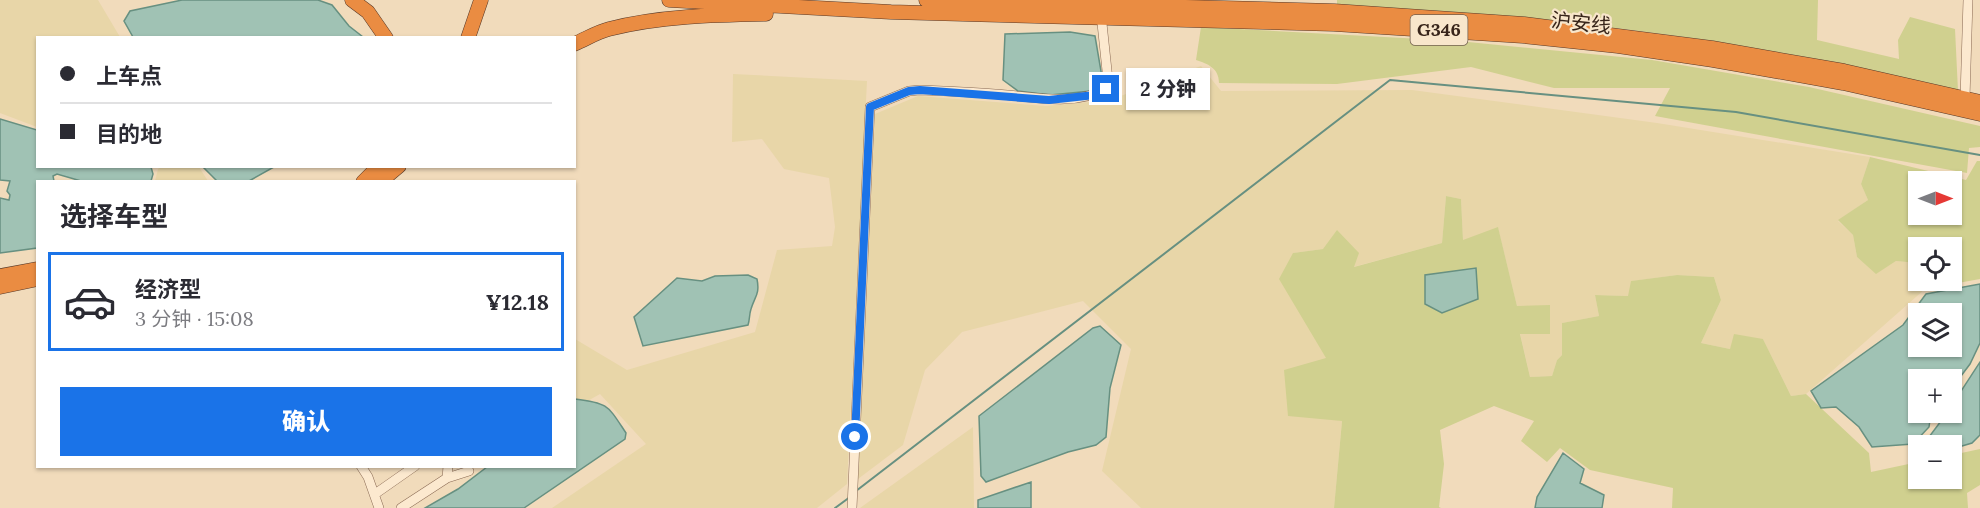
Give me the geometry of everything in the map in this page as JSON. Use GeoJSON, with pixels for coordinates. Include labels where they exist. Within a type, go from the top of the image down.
{"type":"FeatureCollection","features":[{"type":"Feature","properties":{"kind":"highway"},"geometry":{"type":"LineString","coordinates":[[352,0],[368,12],[386,36]]}},
{"type":"Feature","properties":{"kind":"highway"},"geometry":{"type":"LineString","coordinates":[[475,32],[481,0]]}},
{"type":"Feature","properties":{"kind":"highway"},"geometry":{"type":"LineString","coordinates":[[475,32],[490,0]]}},
{"type":"Feature","properties":{"kind":"highway","name":"沪安线"},"geometry":{"type":"LineString","coordinates":[[669,0],[891,12],[1100,8],[1334,11],[1524,24],[1712,48],[1844,72],[1980,102]]}},
{"type":"Feature","properties":{"kind":"highway","name":"沪安线"},"geometry":{"type":"LineString","coordinates":[[926,0],[1061,5],[1380,26],[1524,36],[1618,46],[1843,83],[1980,114]]}},
{"type":"Feature","properties":{"kind":"highway"},"geometry":{"type":"LineString","coordinates":[[1010,0],[1061,5]]}},
{"type":"Feature","properties":{"kind":"highway"},"geometry":{"type":"LineString","coordinates":[[576,43],[607,30],[660,19],[714,15],[891,12]]}},
{"type":"Feature","properties":{"kind":"highway"},"geometry":{"type":"LineString","coordinates":[[364,180],[373,168]]}},
{"type":"Feature","properties":{"kind":"highway"},"geometry":{"type":"LineString","coordinates":[[364,180],[378,168]]}},
{"type":"Feature","properties":{"kind":"highway"},"geometry":{"type":"LineString","coordinates":[[381,180],[391,168]]}},
{"type":"Feature","properties":{"kind":"highway"},"geometry":{"type":"LineString","coordinates":[[382,180],[396,168]]}},
{"type":"Feature","properties":{"kind":"highway"},"geometry":{"type":"LineString","coordinates":[[0,276],[36,269]]}},
{"type":"Feature","properties":{"kind":"highway"},"geometry":{"type":"LineString","coordinates":[[0,287],[36,279]]}},
{"type":"Feature","properties":{"kind":"street"},"geometry":{"type":"LineString","coordinates":[[1965,98],[1968,0]]}},
{"type":"Feature","properties":{"kind":"street"},"geometry":{"type":"LineString","coordinates":[[852,508],[870,107],[909,91],[920,90],[1049,100],[1095,95],[1106,89],[1108,80],[1100,8]]}},
{"type":"Feature","properties":{"kind":"street"},"geometry":{"type":"LineString","coordinates":[[362,468],[379,508]]}},
{"type":"Feature","properties":{"kind":"street"},"geometry":{"type":"LineString","coordinates":[[375,494],[412,468]]}},
{"type":"Feature","properties":{"kind":"street"},"geometry":{"type":"LineString","coordinates":[[447,478],[448,468]]}},
{"type":"Feature","properties":{"kind":"street"},"geometry":{"type":"LineString","coordinates":[[401,508],[447,478],[469,471]]}},
{"type":"Feature","properties":{"kind":"shaded area"},"geometry":{"type":"Polygon","coordinates":[[[0,0],[98,0],[119,36],[36,36],[36,127],[0,113],[0,0]]]}},
{"type":"Feature","properties":{"kind":"shaded area"},"geometry":{"type":"Polygon","coordinates":[[[182,0],[318,0],[332,5],[349,26],[362,36],[132,36],[124,21],[130,11],[182,0]]]}},
{"type":"Feature","properties":{"kind":"shaded area"},"geometry":{"type":"Polygon","coordinates":[[[1070,32],[1095,36],[1102,77],[1100,84],[1091,91],[1050,95],[1018,91],[1003,80],[1005,34],[1070,32]]]}},
{"type":"Feature","properties":{"kind":"shaded area"},"geometry":{"type":"Polygon","coordinates":[[[1201,66],[1221,91],[1412,90],[1657,123],[1870,157],[1861,184],[1868,200],[1838,221],[1853,235],[1857,257],[1876,273],[1896,261],[1908,262],[1908,291],[1923,291],[1806,394],[1791,396],[1763,339],[1730,349],[1701,343],[1721,300],[1714,277],[1677,275],[1632,281],[1629,296],[1595,295],[1599,316],[1562,323],[1562,355],[1557,360],[1552,376],[1530,377],[1520,333],[1517,306],[1498,228],[1463,241],[1461,199],[1446,196],[1442,243],[1353,267],[1323,249],[1293,253],[1327,358],[1342,420],[1334,508],[1141,508],[1102,471],[1131,349],[1083,301],[962,332],[925,370],[903,445],[858,479],[875,114],[918,96],[1046,106],[1110,100],[1201,66]]]}},
{"type":"Feature","properties":{"kind":"shaded area"},"geometry":{"type":"Polygon","coordinates":[[[733,74],[867,81],[847,484],[817,508],[552,508],[646,444],[600,394],[576,407],[576,340],[627,370],[755,332],[777,250],[832,246],[835,227],[829,178],[784,169],[762,139],[732,142],[733,74]]]}},
{"type":"Feature","properties":{"kind":"shaded area"},"geometry":{"type":"Polygon","coordinates":[[[0,119],[36,130],[36,168],[151,168],[153,174],[151,180],[78,180],[57,174],[53,176],[54,180],[36,180],[36,248],[0,253],[0,198],[9,200],[10,195],[7,191],[10,181],[0,180],[0,119]]]}},
{"type":"Feature","properties":{"kind":"shaded area"},"geometry":{"type":"Polygon","coordinates":[[[200,168],[207,180],[155,180],[158,169],[200,168]]]}},
{"type":"Feature","properties":{"kind":"shaded area"},"geometry":{"type":"Polygon","coordinates":[[[204,168],[272,168],[251,180],[216,180],[204,168]]]}},
{"type":"Feature","properties":{"kind":"shaded area"},"geometry":{"type":"Polygon","coordinates":[[[1476,268],[1478,299],[1442,313],[1425,304],[1425,275],[1476,268]]]}},
{"type":"Feature","properties":{"kind":"shaded area"},"geometry":{"type":"Polygon","coordinates":[[[748,275],[757,279],[758,288],[748,325],[643,346],[634,317],[677,278],[702,281],[715,276],[748,275]]]}},
{"type":"Feature","properties":{"kind":"shaded area"},"geometry":{"type":"Polygon","coordinates":[[[1980,284],[1980,343],[1962,375],[1962,369],[1908,369],[1908,423],[1930,423],[1929,427],[1921,435],[1908,435],[1908,444],[1872,447],[1859,427],[1836,407],[1821,408],[1811,391],[1903,325],[1908,318],[1908,357],[1962,357],[1962,303],[1919,303],[1926,294],[1962,291],[1962,287],[1980,284]]]}},
{"type":"Feature","properties":{"kind":"shaded area"},"geometry":{"type":"Polygon","coordinates":[[[1100,326],[1121,345],[1110,388],[1106,437],[1096,445],[1068,452],[986,482],[981,476],[979,416],[1093,328],[1100,326]]]}},
{"type":"Feature","properties":{"kind":"shaded area"},"geometry":{"type":"Polygon","coordinates":[[[1980,362],[1980,435],[1972,443],[1962,446],[1962,435],[1930,435],[1940,423],[1962,423],[1962,390],[1980,362]]]}},
{"type":"Feature","properties":{"kind":"shaded area"},"geometry":{"type":"Polygon","coordinates":[[[576,399],[595,402],[606,407],[626,433],[625,439],[524,508],[425,508],[458,489],[486,468],[576,468],[576,399]]]}},
{"type":"Feature","properties":{"kind":"shaded area"},"geometry":{"type":"Polygon","coordinates":[[[973,427],[974,508],[860,508],[973,427]]]}},
{"type":"Feature","properties":{"kind":"shaded area"},"geometry":{"type":"Polygon","coordinates":[[[1563,453],[1584,469],[1580,483],[1604,495],[1602,508],[1535,508],[1537,497],[1563,453]]]}},
{"type":"Feature","properties":{"kind":"shaded area"},"geometry":{"type":"Polygon","coordinates":[[[1031,482],[1031,508],[978,508],[978,500],[1031,482]]]}},
{"type":"Feature","properties":{"kind":"green space"},"geometry":{"type":"Polygon","coordinates":[[[1337,0],[1818,0],[1817,40],[1899,59],[1898,40],[1910,17],[1955,29],[1958,91],[1807,58],[1692,38],[1536,20],[1337,5],[1337,0]]]}},
{"type":"Feature","properties":{"kind":"green space"},"geometry":{"type":"Polygon","coordinates":[[[1201,27],[1458,41],[1652,60],[1809,87],[1980,126],[1980,147],[1969,148],[1967,173],[1655,116],[1670,88],[1554,88],[1471,67],[1337,84],[1219,83],[1215,70],[1196,60],[1201,27]]]}},
{"type":"Feature","properties":{"kind":"green space"},"geometry":{"type":"Polygon","coordinates":[[[1870,157],[1928,171],[1908,171],[1908,225],[1962,225],[1962,179],[1966,180],[1977,161],[1980,161],[1980,279],[1962,282],[1962,237],[1908,237],[1908,262],[1896,261],[1876,274],[1857,257],[1853,235],[1838,220],[1868,200],[1861,184],[1870,157]]]}},
{"type":"Feature","properties":{"kind":"green space"},"geometry":{"type":"Polygon","coordinates":[[[1446,196],[1461,199],[1463,240],[1498,227],[1517,306],[1550,305],[1550,334],[1520,334],[1530,377],[1552,376],[1557,360],[1562,355],[1562,323],[1599,316],[1595,295],[1628,296],[1631,281],[1677,275],[1714,277],[1721,300],[1701,343],[1730,349],[1734,334],[1763,339],[1791,396],[1806,394],[1869,453],[1871,472],[1908,464],[1908,489],[1962,489],[1962,453],[1980,449],[1980,485],[1967,493],[1968,508],[1672,508],[1673,488],[1590,470],[1560,448],[1547,462],[1521,441],[1534,421],[1494,406],[1440,430],[1444,464],[1439,507],[1441,508],[1334,508],[1342,421],[1288,416],[1284,370],[1326,358],[1279,279],[1293,253],[1323,249],[1337,230],[1359,253],[1354,267],[1442,243],[1446,196]]]}},
{"type":"Feature","properties":{"kind":"waterway"},"geometry":{"type":"LineString","coordinates":[[856,491],[1390,80],[1736,112],[1980,155]]}},
{"type":"Feature","properties":{"kind":"waterway"},"geometry":{"type":"LineString","coordinates":[[835,508],[850,497]]}},
{"type":"Feature","properties":{"kind":"route"},"geometry":{"type":"LineString","coordinates":[[855,437],[870,107],[909,91],[920,90],[997,94],[1049,100],[1095,95],[1106,89]]}}]}
